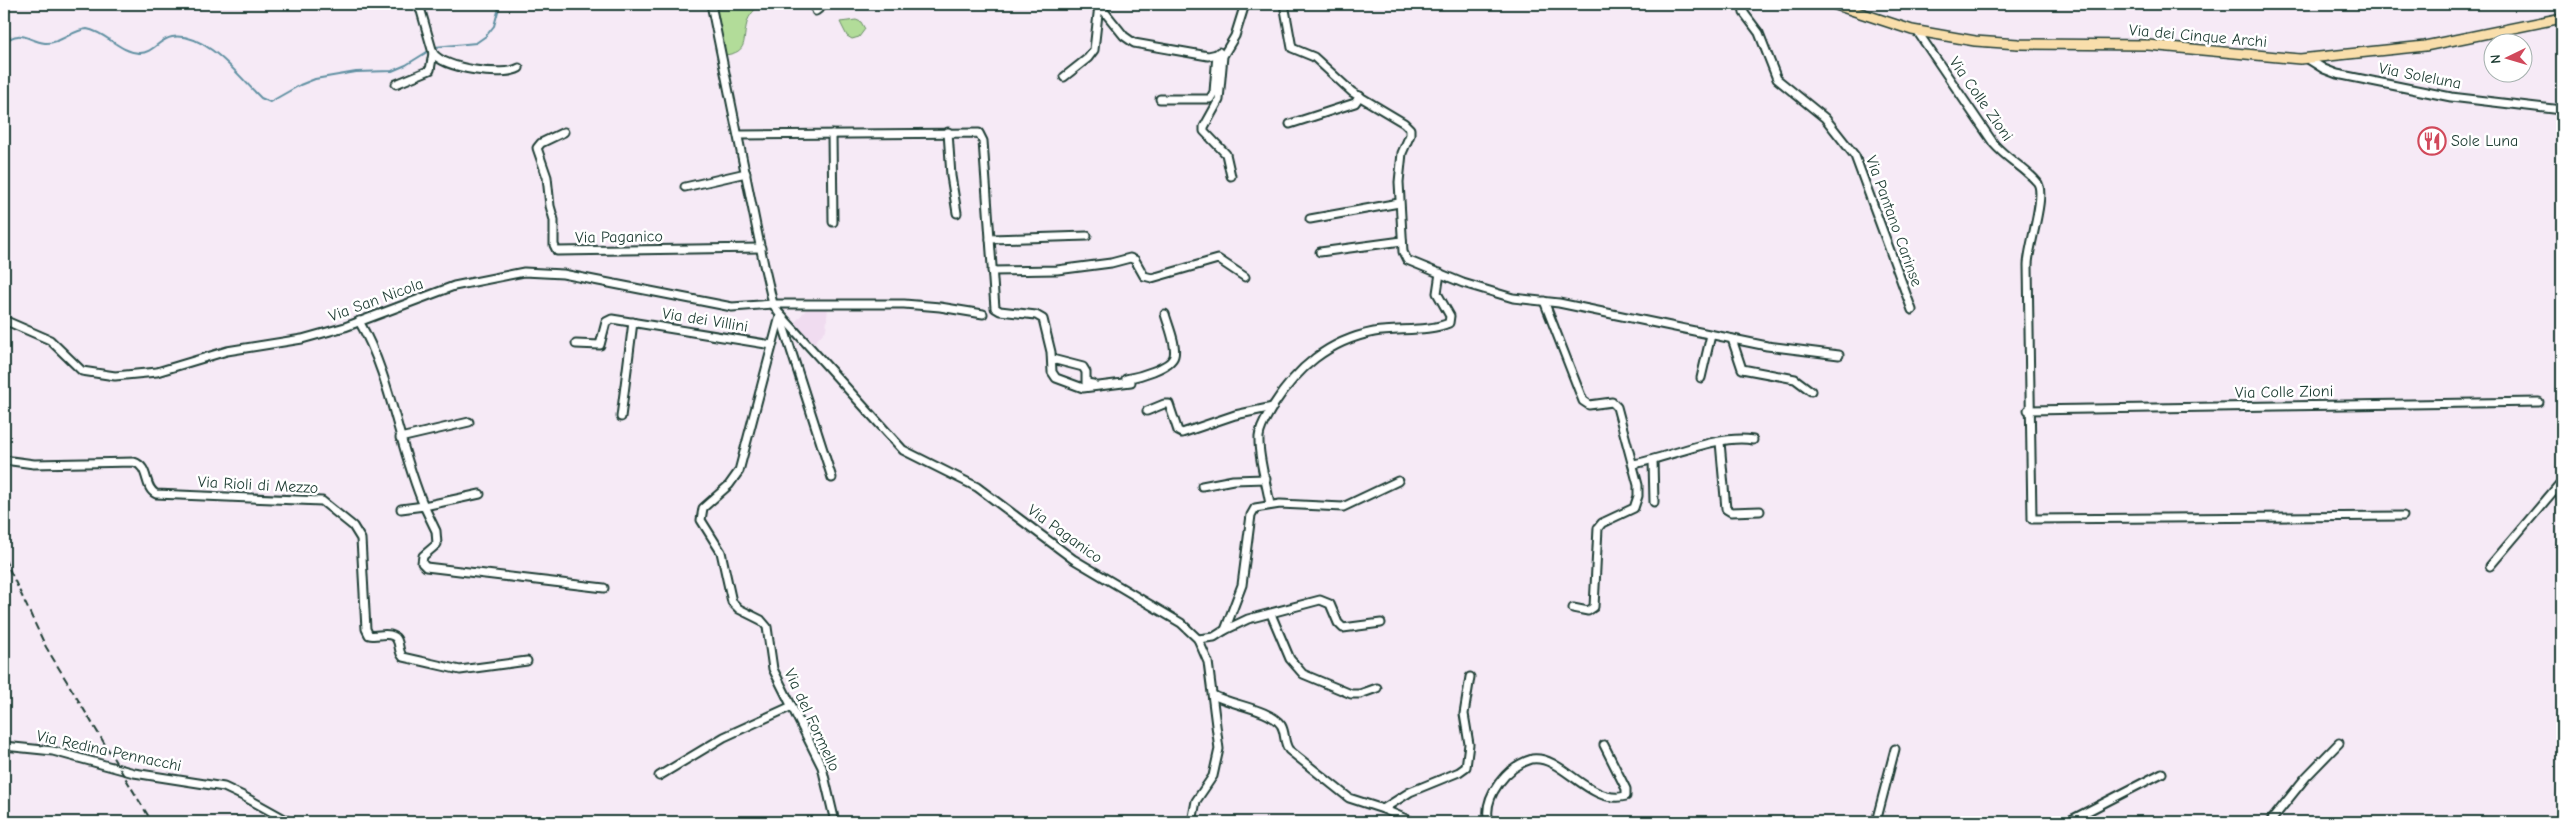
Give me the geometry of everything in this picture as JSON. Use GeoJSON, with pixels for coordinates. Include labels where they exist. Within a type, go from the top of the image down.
{"type":"FeatureCollection","features":[{"type":"Feature","properties":{"kind":"main road","name":"Via dei Cinque Archi"},"geometry":{"type":"LineString","coordinates":[[1833,4],[1917,31],[1995,43],[2148,45],[2308,58],[2425,46],[2562,18]]}},
{"type":"Feature","properties":{"kind":"street"},"geometry":{"type":"LineString","coordinates":[[396,84],[430,70],[433,54],[421,11],[416,4]]}},
{"type":"Feature","properties":{"kind":"street","name":"Via Paganico"},"geometry":{"type":"LineString","coordinates":[[711,4],[773,304],[780,316],[832,478]]}},
{"type":"Feature","properties":{"kind":"street"},"geometry":{"type":"LineString","coordinates":[[816,12],[825,4]]}},
{"type":"Feature","properties":{"kind":"street"},"geometry":{"type":"LineString","coordinates":[[1231,176],[1226,154],[1204,131],[1204,127],[1219,98],[1223,54],[1237,30],[1245,4]]}},
{"type":"Feature","properties":{"kind":"street"},"geometry":{"type":"LineString","coordinates":[[1284,4],[1292,48],[1315,58],[1360,96],[1404,123],[1410,129],[1402,156],[1399,203],[1403,254],[1407,260],[1504,296],[1544,301],[1770,347],[1839,355]]}},
{"type":"Feature","properties":{"kind":"street","name":"Via Pantano Carinse"},"geometry":{"type":"LineString","coordinates":[[1743,4],[1744,13],[1759,33],[1770,67],[1778,81],[1825,118],[1856,156],[1912,310]]}},
{"type":"Feature","properties":{"kind":"street"},"geometry":{"type":"LineString","coordinates":[[1064,77],[1088,58],[1094,50],[1099,5],[1124,36],[1134,43],[1208,56],[1217,54]]}},
{"type":"Feature","properties":{"kind":"street"},"geometry":{"type":"LineString","coordinates":[[1160,99],[1210,99],[1214,92],[1217,54],[1237,30]]}},
{"type":"Feature","properties":{"kind":"street","name":"Via Colle Zioni"},"geometry":{"type":"LineString","coordinates":[[1917,31],[1994,144],[2040,187],[2040,202],[2028,255],[2030,514],[2034,520],[2403,516]]}},
{"type":"Feature","properties":{"kind":"street"},"geometry":{"type":"LineString","coordinates":[[433,54],[442,61],[461,68],[510,71],[519,68]]}},
{"type":"Feature","properties":{"kind":"street","name":"Via Soleluna"},"geometry":{"type":"LineString","coordinates":[[2308,58],[2324,69],[2337,74],[2452,97],[2562,110]]}},
{"type":"Feature","properties":{"kind":"street"},"geometry":{"type":"LineString","coordinates":[[1290,124],[1350,105],[1357,102],[1360,96]]}},
{"type":"Feature","properties":{"kind":"street","name":"Via Paganico"},"geometry":{"type":"LineString","coordinates":[[564,132],[541,142],[537,148],[546,174],[550,206],[554,220],[554,245],[557,251],[760,248]]}},
{"type":"Feature","properties":{"kind":"street"},"geometry":{"type":"LineString","coordinates":[[948,132],[951,176],[957,213]]}},
{"type":"Feature","properties":{"kind":"street"},"geometry":{"type":"LineString","coordinates":[[738,135],[976,132],[981,136],[995,308],[1000,312],[1042,318],[1046,324],[1052,359],[1052,372],[1055,378],[1081,388],[1131,382]]}},
{"type":"Feature","properties":{"kind":"street"},"geometry":{"type":"LineString","coordinates":[[832,134],[833,222]]}},
{"type":"Feature","properties":{"kind":"street"},"geometry":{"type":"LineString","coordinates":[[685,187],[746,173]]}},
{"type":"Feature","properties":{"kind":"street"},"geometry":{"type":"LineString","coordinates":[[1310,219],[1399,203]]}},
{"type":"Feature","properties":{"kind":"street"},"geometry":{"type":"LineString","coordinates":[[990,240],[1087,236]]}},
{"type":"Feature","properties":{"kind":"street"},"geometry":{"type":"LineString","coordinates":[[1320,252],[1402,241]]}},
{"type":"Feature","properties":{"kind":"street"},"geometry":{"type":"LineString","coordinates":[[992,271],[1057,270],[1130,258],[1135,260],[1144,276],[1152,278],[1218,260],[1245,277]]}},
{"type":"Feature","properties":{"kind":"street","name":"Via San Nicola"},"geometry":{"type":"LineString","coordinates":[[4,320],[50,340],[82,371],[111,376],[160,372],[219,353],[294,341],[359,322],[454,286],[503,274],[528,271],[568,275],[728,306],[773,304]]}},
{"type":"Feature","properties":{"kind":"street"},"geometry":{"type":"LineString","coordinates":[[1270,505],[1259,438],[1273,407],[1299,371],[1339,344],[1374,332],[1449,323],[1450,316],[1437,293],[1440,273]]}},
{"type":"Feature","properties":{"kind":"street"},"geometry":{"type":"LineString","coordinates":[[1544,301],[1582,399],[1588,405],[1608,402],[1615,404],[1634,464],[1638,489],[1635,507],[1602,523],[1598,528],[1594,607],[1588,611],[1573,608]]}},
{"type":"Feature","properties":{"kind":"street"},"geometry":{"type":"LineString","coordinates":[[773,304],[914,304],[982,314]]}},
{"type":"Feature","properties":{"kind":"street"},"geometry":{"type":"LineString","coordinates":[[1052,359],[1084,368],[1085,382],[1088,384],[1145,375],[1174,358],[1165,314]]}},
{"type":"Feature","properties":{"kind":"street","name":"Via Paganico"},"geometry":{"type":"LineString","coordinates":[[780,316],[824,361],[904,450],[983,491],[1073,559],[1178,621],[1198,639],[1208,659],[1219,736],[1218,758],[1211,782],[1195,804],[1192,822]]}},
{"type":"Feature","properties":{"kind":"street","name":"Via del Formello"},"geometry":{"type":"LineString","coordinates":[[780,316],[739,471],[729,485],[704,507],[701,516],[703,524],[722,554],[732,602],[738,608],[761,620],[766,626],[773,669],[823,771],[835,822]]}},
{"type":"Feature","properties":{"kind":"street","name":"Via dei Villini"},"geometry":{"type":"LineString","coordinates":[[576,344],[596,346],[601,344],[605,324],[609,319],[772,345]]}},
{"type":"Feature","properties":{"kind":"street"},"geometry":{"type":"LineString","coordinates":[[359,322],[376,354],[400,438],[424,506],[436,531],[438,540],[436,547],[423,556],[422,563],[426,567],[604,588]]}},
{"type":"Feature","properties":{"kind":"street"},"geometry":{"type":"LineString","coordinates":[[620,417],[633,322]]}},
{"type":"Feature","properties":{"kind":"street"},"geometry":{"type":"LineString","coordinates":[[1701,378],[1711,335]]}},
{"type":"Feature","properties":{"kind":"street"},"geometry":{"type":"LineString","coordinates":[[1732,339],[1742,369],[1797,380],[1812,391]]}},
{"type":"Feature","properties":{"kind":"street","name":"Via Colle Zioni"},"geometry":{"type":"LineString","coordinates":[[2028,410],[2540,402]]}},
{"type":"Feature","properties":{"kind":"street"},"geometry":{"type":"LineString","coordinates":[[1147,411],[1168,404],[1178,431],[1182,433],[1235,415],[1273,407]]}},
{"type":"Feature","properties":{"kind":"street"},"geometry":{"type":"LineString","coordinates":[[400,438],[469,422]]}},
{"type":"Feature","properties":{"kind":"street"},"geometry":{"type":"LineString","coordinates":[[1634,464],[1720,442],[1753,440]]}},
{"type":"Feature","properties":{"kind":"street"},"geometry":{"type":"LineString","coordinates":[[1720,442],[1726,509],[1731,512],[1760,511]]}},
{"type":"Feature","properties":{"kind":"street","name":"Via Rioli di Mezzo"},"geometry":{"type":"LineString","coordinates":[[4,460],[38,464],[136,463],[144,470],[150,490],[156,494],[322,501],[353,526],[360,536],[363,549],[366,630],[369,635],[394,636],[403,656],[450,669],[478,669],[527,661]]}},
{"type":"Feature","properties":{"kind":"street"},"geometry":{"type":"LineString","coordinates":[[1653,460],[1654,502]]}},
{"type":"Feature","properties":{"kind":"street"},"geometry":{"type":"LineString","coordinates":[[1202,486],[1236,480],[1266,479]]}},
{"type":"Feature","properties":{"kind":"street"},"geometry":{"type":"LineString","coordinates":[[1224,630],[1242,585],[1252,512],[1256,507],[1270,505],[1343,507],[1398,481]]}},
{"type":"Feature","properties":{"kind":"street"},"geometry":{"type":"LineString","coordinates":[[2560,484],[2562,498]]}},
{"type":"Feature","properties":{"kind":"street"},"geometry":{"type":"LineString","coordinates":[[2490,566],[2560,484]]}},
{"type":"Feature","properties":{"kind":"street"},"geometry":{"type":"LineString","coordinates":[[400,509],[480,494]]}},
{"type":"Feature","properties":{"kind":"street"},"geometry":{"type":"LineString","coordinates":[[1198,639],[1214,636],[1245,620],[1323,600],[1331,605],[1342,627],[1381,623]]}},
{"type":"Feature","properties":{"kind":"street"},"geometry":{"type":"LineString","coordinates":[[1271,614],[1290,659],[1303,674],[1351,694],[1360,694],[1377,688]]}},
{"type":"Feature","properties":{"kind":"street"},"geometry":{"type":"LineString","coordinates":[[1383,809],[1410,792],[1466,767],[1469,742],[1465,712],[1470,677]]}},
{"type":"Feature","properties":{"kind":"street"},"geometry":{"type":"LineString","coordinates":[[1213,695],[1273,718],[1281,725],[1286,745],[1292,752],[1347,797],[1383,809],[1413,822]]}},
{"type":"Feature","properties":{"kind":"street"},"geometry":{"type":"LineString","coordinates":[[659,776],[726,736],[792,706]]}},
{"type":"Feature","properties":{"kind":"street"},"geometry":{"type":"LineString","coordinates":[[2270,822],[2304,780],[2339,743]]}},
{"type":"Feature","properties":{"kind":"street"},"geometry":{"type":"LineString","coordinates":[[1489,822],[1487,807],[1492,794],[1511,771],[1532,759],[1541,759],[1554,764],[1579,784],[1593,790],[1616,796],[1626,796],[1626,789],[1604,745]]}},
{"type":"Feature","properties":{"kind":"street","name":"Via Redina Pennacchi"},"geometry":{"type":"LineString","coordinates":[[4,746],[53,751],[134,773],[227,788],[290,822]]}},
{"type":"Feature","properties":{"kind":"street"},"geometry":{"type":"LineString","coordinates":[[1876,822],[1895,749]]}},
{"type":"Feature","properties":{"kind":"street"},"geometry":{"type":"LineString","coordinates":[[2067,822],[2162,773]]}},
{"type":"Feature","properties":{"kind":"shaded area"},"geometry":{"type":"Polygon","coordinates":[[[809,306],[828,307],[826,330],[812,345],[793,325],[809,306]]]}},
{"type":"Feature","properties":{"kind":"green space"},"geometry":{"type":"Polygon","coordinates":[[[714,4],[761,4],[748,20],[743,45],[733,54],[725,55],[714,4]]]}},
{"type":"Feature","properties":{"kind":"green space"},"geometry":{"type":"Polygon","coordinates":[[[856,20],[861,22],[865,29],[859,37],[852,39],[847,36],[840,22],[856,20]]]}},
{"type":"Feature","properties":{"kind":"waterway"},"geometry":{"type":"LineString","coordinates":[[4,43],[15,36],[50,43],[87,29],[132,52],[144,53],[167,38],[185,37],[198,41],[210,49],[232,68],[261,98],[270,102],[315,79],[356,72],[392,71],[406,65],[435,47],[476,43],[486,36],[494,26],[500,4]]}},
{"type":"Feature","properties":{"kind":"railway"},"geometry":{"type":"LineString","coordinates":[[4,558],[46,647],[152,822]]}},
{"type":"Feature","properties":{"kind":"place","name":"Sole Luna"},"geometry":{"type":"Point","coordinates":[2432,141]}}]}
